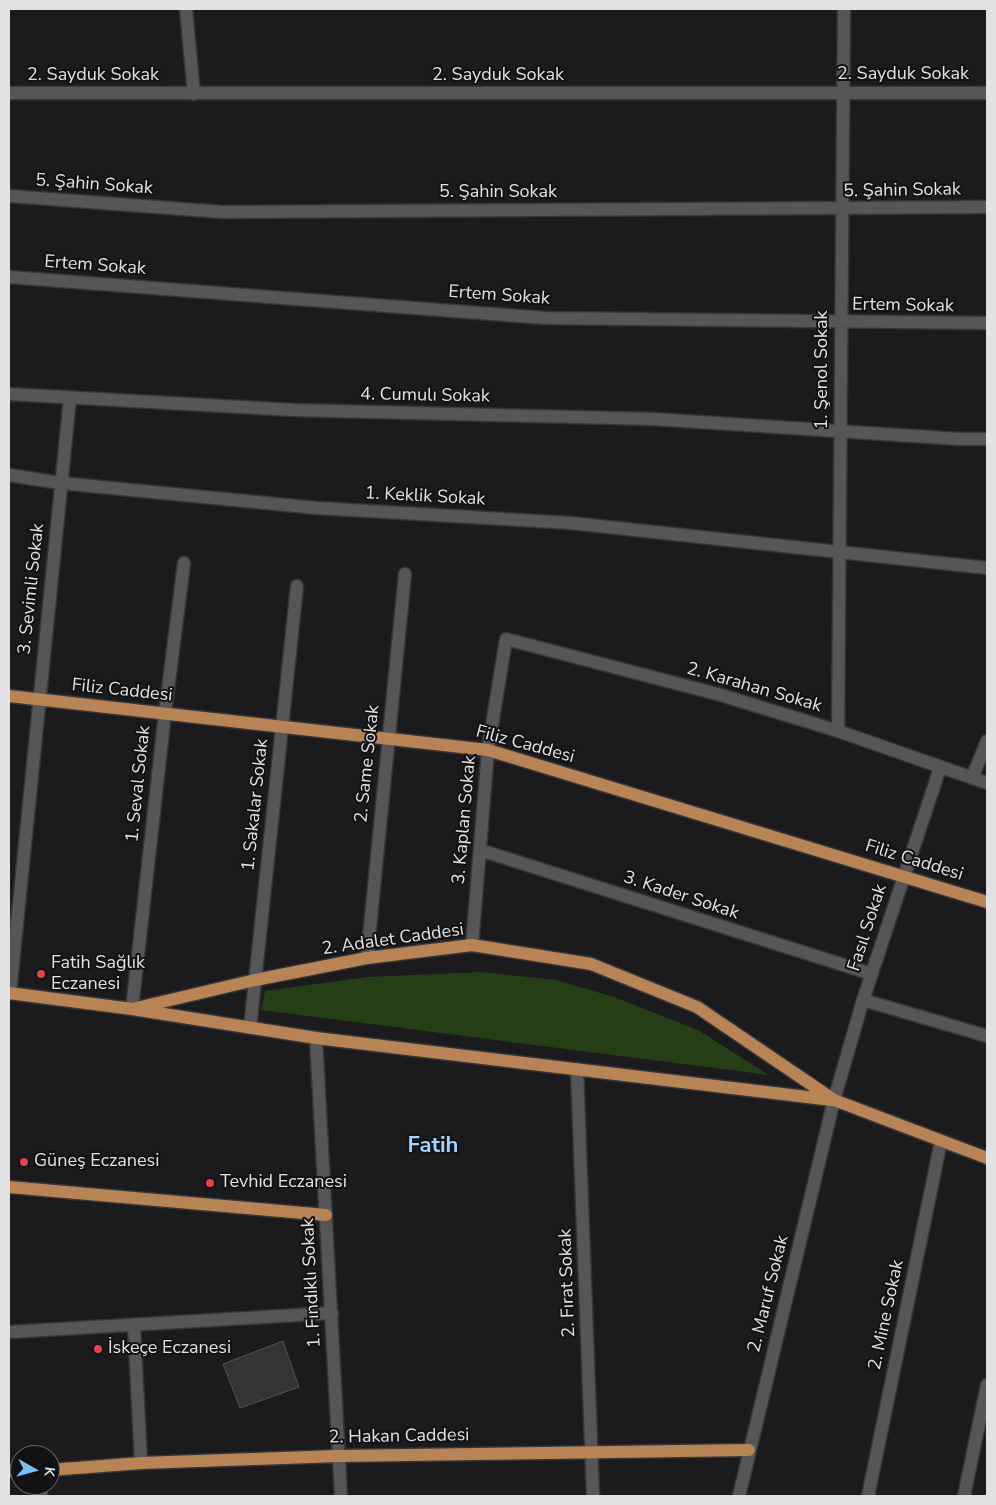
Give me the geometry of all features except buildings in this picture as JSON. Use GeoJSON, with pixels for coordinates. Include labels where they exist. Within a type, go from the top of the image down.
{"type":"FeatureCollection","features":[{"type":"Feature","properties":{"kind":"main road","name":"Filiz Caddesi"},"geometry":{"type":"LineString","coordinates":[[9,696],[488,750],[987,902]]}},
{"type":"Feature","properties":{"kind":"main road","name":"2. Adalet Caddesi"},"geometry":{"type":"LineString","coordinates":[[132,1009],[255,980],[368,958],[472,945],[591,964],[697,1007],[834,1100],[987,1158]]}},
{"type":"Feature","properties":{"kind":"main road","name":"2. Adalet Caddesi"},"geometry":{"type":"LineString","coordinates":[[9,993],[132,1009],[316,1038],[834,1100]]}},
{"type":"Feature","properties":{"kind":"main road"},"geometry":{"type":"LineString","coordinates":[[9,1187],[326,1215]]}},
{"type":"Feature","properties":{"kind":"main road","name":"2. Hakan Caddesi"},"geometry":{"type":"LineString","coordinates":[[60,1469],[141,1463],[339,1456],[749,1450]]}},
{"type":"Feature","properties":{"kind":"street"},"geometry":{"type":"LineString","coordinates":[[186,9],[194,94]]}},
{"type":"Feature","properties":{"kind":"street","name":"1. Şenol Sokak"},"geometry":{"type":"LineString","coordinates":[[838,731],[844,9]]}},
{"type":"Feature","properties":{"kind":"street","name":"2. Sayduk Sokak"},"geometry":{"type":"LineString","coordinates":[[9,93],[987,93]]}},
{"type":"Feature","properties":{"kind":"street","name":"5. Şahin Sokak"},"geometry":{"type":"LineString","coordinates":[[9,196],[222,212],[987,207]]}},
{"type":"Feature","properties":{"kind":"street","name":"Ertem Sokak"},"geometry":{"type":"LineString","coordinates":[[9,276],[545,318],[987,323]]}},
{"type":"Feature","properties":{"kind":"street","name":"4. Cumulı Sokak"},"geometry":{"type":"LineString","coordinates":[[9,394],[294,410],[654,419],[987,439]]}},
{"type":"Feature","properties":{"kind":"street","name":"3. Sevimli Sokak"},"geometry":{"type":"LineString","coordinates":[[9,993],[70,398]]}},
{"type":"Feature","properties":{"kind":"street","name":"1. Keklik Sokak"},"geometry":{"type":"LineString","coordinates":[[9,476],[60,483],[317,508],[571,523],[987,568]]}},
{"type":"Feature","properties":{"kind":"street","name":"1. Seval Sokak"},"geometry":{"type":"LineString","coordinates":[[132,1009],[165,713],[184,563]]}},
{"type":"Feature","properties":{"kind":"street","name":"2. Same Sokak"},"geometry":{"type":"LineString","coordinates":[[368,958],[388,738],[406,574]]}},
{"type":"Feature","properties":{"kind":"street","name":"1. Sakalar Sokak"},"geometry":{"type":"LineString","coordinates":[[250,1028],[297,586]]}},
{"type":"Feature","properties":{"kind":"street","name":"2. Karahan Sokak"},"geometry":{"type":"LineString","coordinates":[[506,639],[722,695],[838,731],[987,783]]}},
{"type":"Feature","properties":{"kind":"street","name":"3. Kaplan Sokak"},"geometry":{"type":"LineString","coordinates":[[472,945],[488,750],[506,639]]}},
{"type":"Feature","properties":{"kind":"street"},"geometry":{"type":"LineString","coordinates":[[972,778],[987,741]]}},
{"type":"Feature","properties":{"kind":"street","name":"Fasıl Sokak"},"geometry":{"type":"LineString","coordinates":[[834,1100],[863,1000],[940,768]]}},
{"type":"Feature","properties":{"kind":"street","name":"3. Kader Sokak"},"geometry":{"type":"LineString","coordinates":[[480,850],[872,974]]}},
{"type":"Feature","properties":{"kind":"street"},"geometry":{"type":"LineString","coordinates":[[863,1000],[987,1036]]}},
{"type":"Feature","properties":{"kind":"street","name":"1. Fındıklı Sokak"},"geometry":{"type":"LineString","coordinates":[[316,1038],[341,1496]]}},
{"type":"Feature","properties":{"kind":"street","name":"2. Fırat Sokak"},"geometry":{"type":"LineString","coordinates":[[577,1069],[593,1496]]}},
{"type":"Feature","properties":{"kind":"street","name":"2. Maruf Sokak"},"geometry":{"type":"LineString","coordinates":[[739,1496],[834,1100]]}},
{"type":"Feature","properties":{"kind":"street","name":"2. Mine Sokak"},"geometry":{"type":"LineString","coordinates":[[868,1496],[941,1141]]}},
{"type":"Feature","properties":{"kind":"street"},"geometry":{"type":"LineString","coordinates":[[9,1332],[332,1313]]}},
{"type":"Feature","properties":{"kind":"street"},"geometry":{"type":"LineString","coordinates":[[134,1326],[141,1463]]}},
{"type":"Feature","properties":{"kind":"street"},"geometry":{"type":"LineString","coordinates":[[964,1496],[987,1385]]}},
{"type":"Feature","properties":{"kind":"green space"},"geometry":{"type":"Polygon","coordinates":[[[481,972],[556,980],[614,997],[698,1030],[769,1075],[261,1010],[265,991],[367,977],[481,972]]]}},
{"type":"Feature","properties":{"kind":"place","name":"Fatih Sağlık Eczanesi"},"geometry":{"type":"Point","coordinates":[41,974]}},
{"type":"Feature","properties":{"kind":"place","name":"Güneş Eczanesi"},"geometry":{"type":"Point","coordinates":[24,1162]}},
{"type":"Feature","properties":{"kind":"place","name":"Tevhid Eczanesi"},"geometry":{"type":"Point","coordinates":[210,1183]}},
{"type":"Feature","properties":{"kind":"place","name":"İskeçe Eczanesi"},"geometry":{"type":"Point","coordinates":[98,1349]}},
{"type":"Feature","properties":{"kind":"district","name":"Fatih"},"geometry":{"type":"Point","coordinates":[433,1147]}}]}
